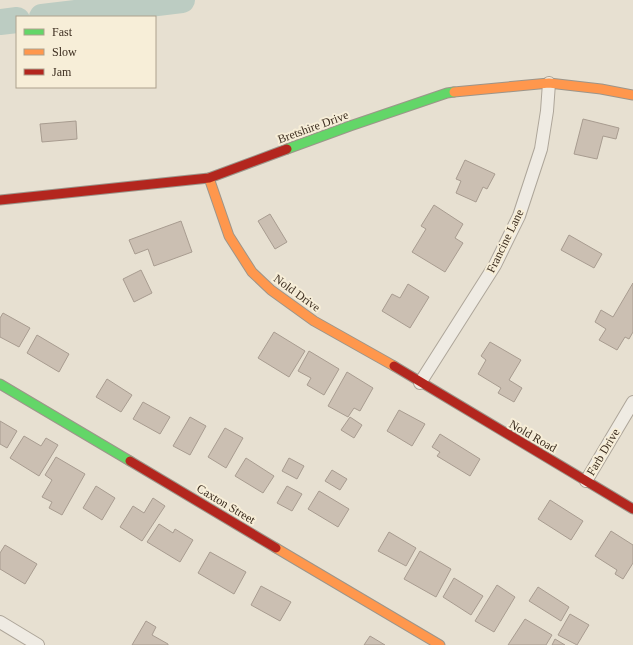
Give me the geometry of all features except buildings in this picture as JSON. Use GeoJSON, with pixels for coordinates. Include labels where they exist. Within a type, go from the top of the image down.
{"type":"FeatureCollection","features":[{"type":"Feature","properties":{"kind":"street","name":"Bretshire Drive"},"geometry":{"type":"LineString","coordinates":[[0,200],[210,178],[350,126],[447,93],[549,83],[601,89],[633,96]]}},
{"type":"Feature","properties":{"kind":"street","name":"Francine Lane"},"geometry":{"type":"LineString","coordinates":[[420,383],[495,265],[519,216],[541,149],[547,110],[549,83]]}},
{"type":"Feature","properties":{"kind":"street","name":"Nold Drive"},"geometry":{"type":"LineString","coordinates":[[210,178],[229,236],[252,272],[271,290],[314,321],[414,378],[420,383]]}},
{"type":"Feature","properties":{"kind":"street","name":"Nold Road"},"geometry":{"type":"LineString","coordinates":[[420,383],[633,509]]}},
{"type":"Feature","properties":{"kind":"street","name":"Caxton Street"},"geometry":{"type":"LineString","coordinates":[[0,384],[440,645]]}},
{"type":"Feature","properties":{"kind":"street","name":"Farb Drive"},"geometry":{"type":"LineString","coordinates":[[586,481],[633,402]]}},
{"type":"Feature","properties":{"kind":"street"},"geometry":{"type":"LineString","coordinates":[[0,622],[38,645]]}},
{"type":"Feature","properties":{"kind":"waterway"},"geometry":{"type":"LineString","coordinates":[[50,16],[182,0]]}},
{"type":"Feature","properties":{"kind":"waterway"},"geometry":{"type":"LineString","coordinates":[[0,22],[16,20]]}},
{"type":"Feature","properties":{"kind":"traffic: fast"},"geometry":{"type":"LineString","coordinates":[[287,149],[350,126],[447,93],[454,92]]}},
{"type":"Feature","properties":{"kind":"traffic: fast"},"geometry":{"type":"LineString","coordinates":[[0,384],[130,461]]}},
{"type":"Feature","properties":{"kind":"traffic: slow"},"geometry":{"type":"LineString","coordinates":[[454,92],[549,83],[601,89],[633,95]]}},
{"type":"Feature","properties":{"kind":"traffic: slow"},"geometry":{"type":"LineString","coordinates":[[209,178],[229,236],[252,272],[271,290],[314,321],[394,366]]}},
{"type":"Feature","properties":{"kind":"traffic: slow"},"geometry":{"type":"LineString","coordinates":[[276,548],[440,645]]}},
{"type":"Feature","properties":{"kind":"traffic: jam"},"geometry":{"type":"LineString","coordinates":[[0,200],[209,178],[287,149]]}},
{"type":"Feature","properties":{"kind":"traffic: jam"},"geometry":{"type":"LineString","coordinates":[[394,366],[633,509]]}},
{"type":"Feature","properties":{"kind":"traffic: jam"},"geometry":{"type":"LineString","coordinates":[[130,461],[276,548]]}}]}
